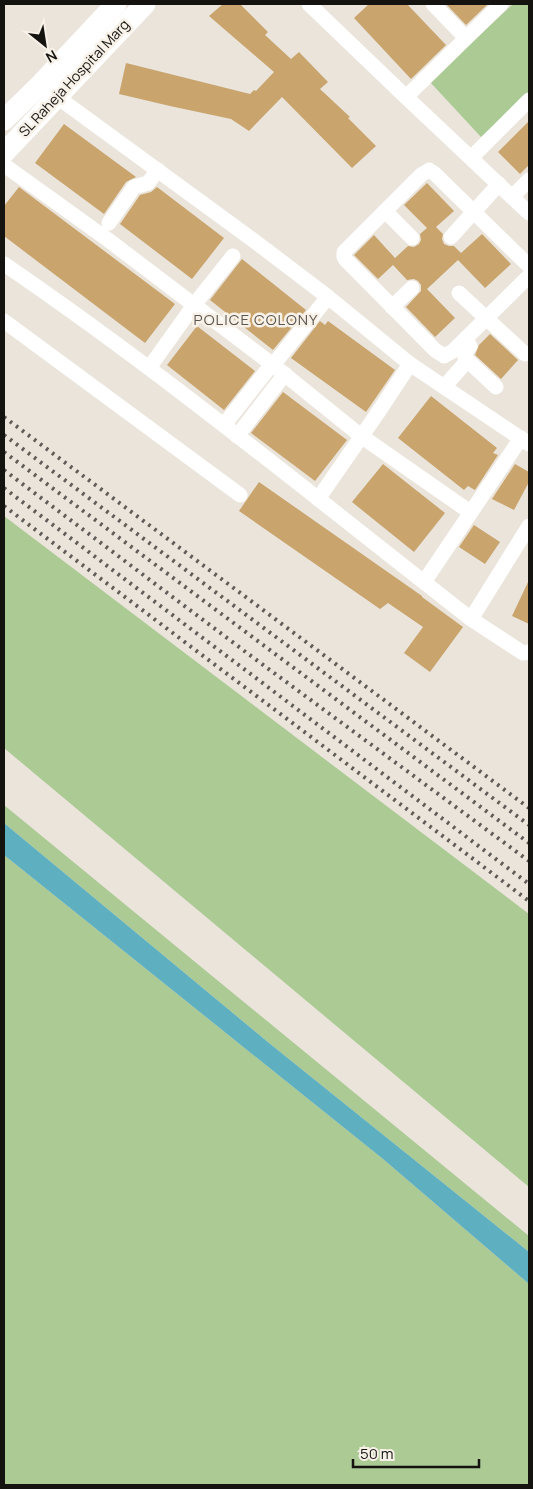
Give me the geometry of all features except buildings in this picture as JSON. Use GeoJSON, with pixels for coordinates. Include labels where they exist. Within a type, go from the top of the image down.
{"type":"FeatureCollection","features":[{"type":"Feature","properties":{"kind":"main road","name":"SL Raheja Hospital Marg"},"geometry":{"type":"LineString","coordinates":[[4,120],[116,4]]}},
{"type":"Feature","properties":{"kind":"main road","name":"SL Raheja Hospital Marg"},"geometry":{"type":"LineString","coordinates":[[4,153],[145,4]]}},
{"type":"Feature","properties":{"kind":"street"},"geometry":{"type":"LineString","coordinates":[[309,4],[529,213]]}},
{"type":"Feature","properties":{"kind":"street"},"geometry":{"type":"LineString","coordinates":[[433,4],[466,38]]}},
{"type":"Feature","properties":{"kind":"street"},"geometry":{"type":"LineString","coordinates":[[406,97],[501,4]]}},
{"type":"Feature","properties":{"kind":"street"},"geometry":{"type":"LineString","coordinates":[[40,84],[56,98],[158,170],[328,298],[410,364],[525,441],[470,512],[424,582]]}},
{"type":"Feature","properties":{"kind":"street"},"geometry":{"type":"LineString","coordinates":[[471,158],[529,100]]}},
{"type":"Feature","properties":{"kind":"street"},"geometry":{"type":"LineString","coordinates":[[4,165],[194,304],[361,436],[470,512]]}},
{"type":"Feature","properties":{"kind":"street"},"geometry":{"type":"LineString","coordinates":[[109,223],[134,188],[148,183],[158,170]]}},
{"type":"Feature","properties":{"kind":"street"},"geometry":{"type":"LineString","coordinates":[[529,266],[429,170],[421,175],[344,252],[346,260],[435,350],[444,356],[453,351],[529,276]]}},
{"type":"Feature","properties":{"kind":"street"},"geometry":{"type":"LineString","coordinates":[[513,196],[529,180]]}},
{"type":"Feature","properties":{"kind":"street"},"geometry":{"type":"LineString","coordinates":[[451,237],[499,184]]}},
{"type":"Feature","properties":{"kind":"street"},"geometry":{"type":"LineString","coordinates":[[385,211],[412,238]]}},
{"type":"Feature","properties":{"kind":"street"},"geometry":{"type":"LineString","coordinates":[[149,368],[194,304],[233,256]]}},
{"type":"Feature","properties":{"kind":"street"},"geometry":{"type":"LineString","coordinates":[[4,264],[59,302],[224,425],[471,619],[522,653],[529,652]]}},
{"type":"Feature","properties":{"kind":"street"},"geometry":{"type":"LineString","coordinates":[[392,307],[412,288]]}},
{"type":"Feature","properties":{"kind":"street"},"geometry":{"type":"LineString","coordinates":[[459,293],[525,354]]}},
{"type":"Feature","properties":{"kind":"street"},"geometry":{"type":"LineString","coordinates":[[224,425],[276,367],[328,298]]}},
{"type":"Feature","properties":{"kind":"street"},"geometry":{"type":"LineString","coordinates":[[4,321],[240,495]]}},
{"type":"Feature","properties":{"kind":"street"},"geometry":{"type":"LineString","coordinates":[[464,339],[470,346],[464,355],[465,358],[496,387]]}},
{"type":"Feature","properties":{"kind":"street"},"geometry":{"type":"LineString","coordinates":[[444,387],[468,361]]}},
{"type":"Feature","properties":{"kind":"street"},"geometry":{"type":"LineString","coordinates":[[318,499],[410,364]]}},
{"type":"Feature","properties":{"kind":"street"},"geometry":{"type":"LineString","coordinates":[[237,436],[276,367]]}},
{"type":"Feature","properties":{"kind":"street"},"geometry":{"type":"LineString","coordinates":[[471,619],[529,526]]}},
{"type":"Feature","properties":{"kind":"green space"},"geometry":{"type":"Polygon","coordinates":[[[513,4],[529,4],[529,92],[481,137],[430,82],[513,4]]]}},
{"type":"Feature","properties":{"kind":"green space"},"geometry":{"type":"Polygon","coordinates":[[[4,516],[529,914],[529,1187],[4,748],[4,516]]]}},
{"type":"Feature","properties":{"kind":"green space"},"geometry":{"type":"Polygon","coordinates":[[[4,805],[529,1236],[529,1252],[269,1043],[4,823],[4,805]]]}},
{"type":"Feature","properties":{"kind":"green space"},"geometry":{"type":"Polygon","coordinates":[[[4,855],[383,1159],[529,1284],[529,1485],[4,1485],[4,855]]]}},
{"type":"Feature","properties":{"kind":"water"},"geometry":{"type":"Polygon","coordinates":[[[4,823],[269,1043],[529,1252],[529,1284],[383,1159],[4,855],[4,823]]]}},
{"type":"Feature","properties":{"kind":"railway"},"geometry":{"type":"LineString","coordinates":[[4,417],[529,808]]}},
{"type":"Feature","properties":{"kind":"railway"},"geometry":{"type":"LineString","coordinates":[[4,435],[529,825]]}},
{"type":"Feature","properties":{"kind":"railway"},"geometry":{"type":"LineString","coordinates":[[4,452],[529,843]]}},
{"type":"Feature","properties":{"kind":"railway"},"geometry":{"type":"LineString","coordinates":[[4,470],[247,653],[529,861]]}},
{"type":"Feature","properties":{"kind":"railway"},"geometry":{"type":"LineString","coordinates":[[4,488],[529,884]]}},
{"type":"Feature","properties":{"kind":"railway"},"geometry":{"type":"LineString","coordinates":[[4,506],[529,901]]}},
{"type":"Feature","properties":{"kind":"district","name":"POLICE COLONY"},"geometry":{"type":"Point","coordinates":[256,320]}}]}
